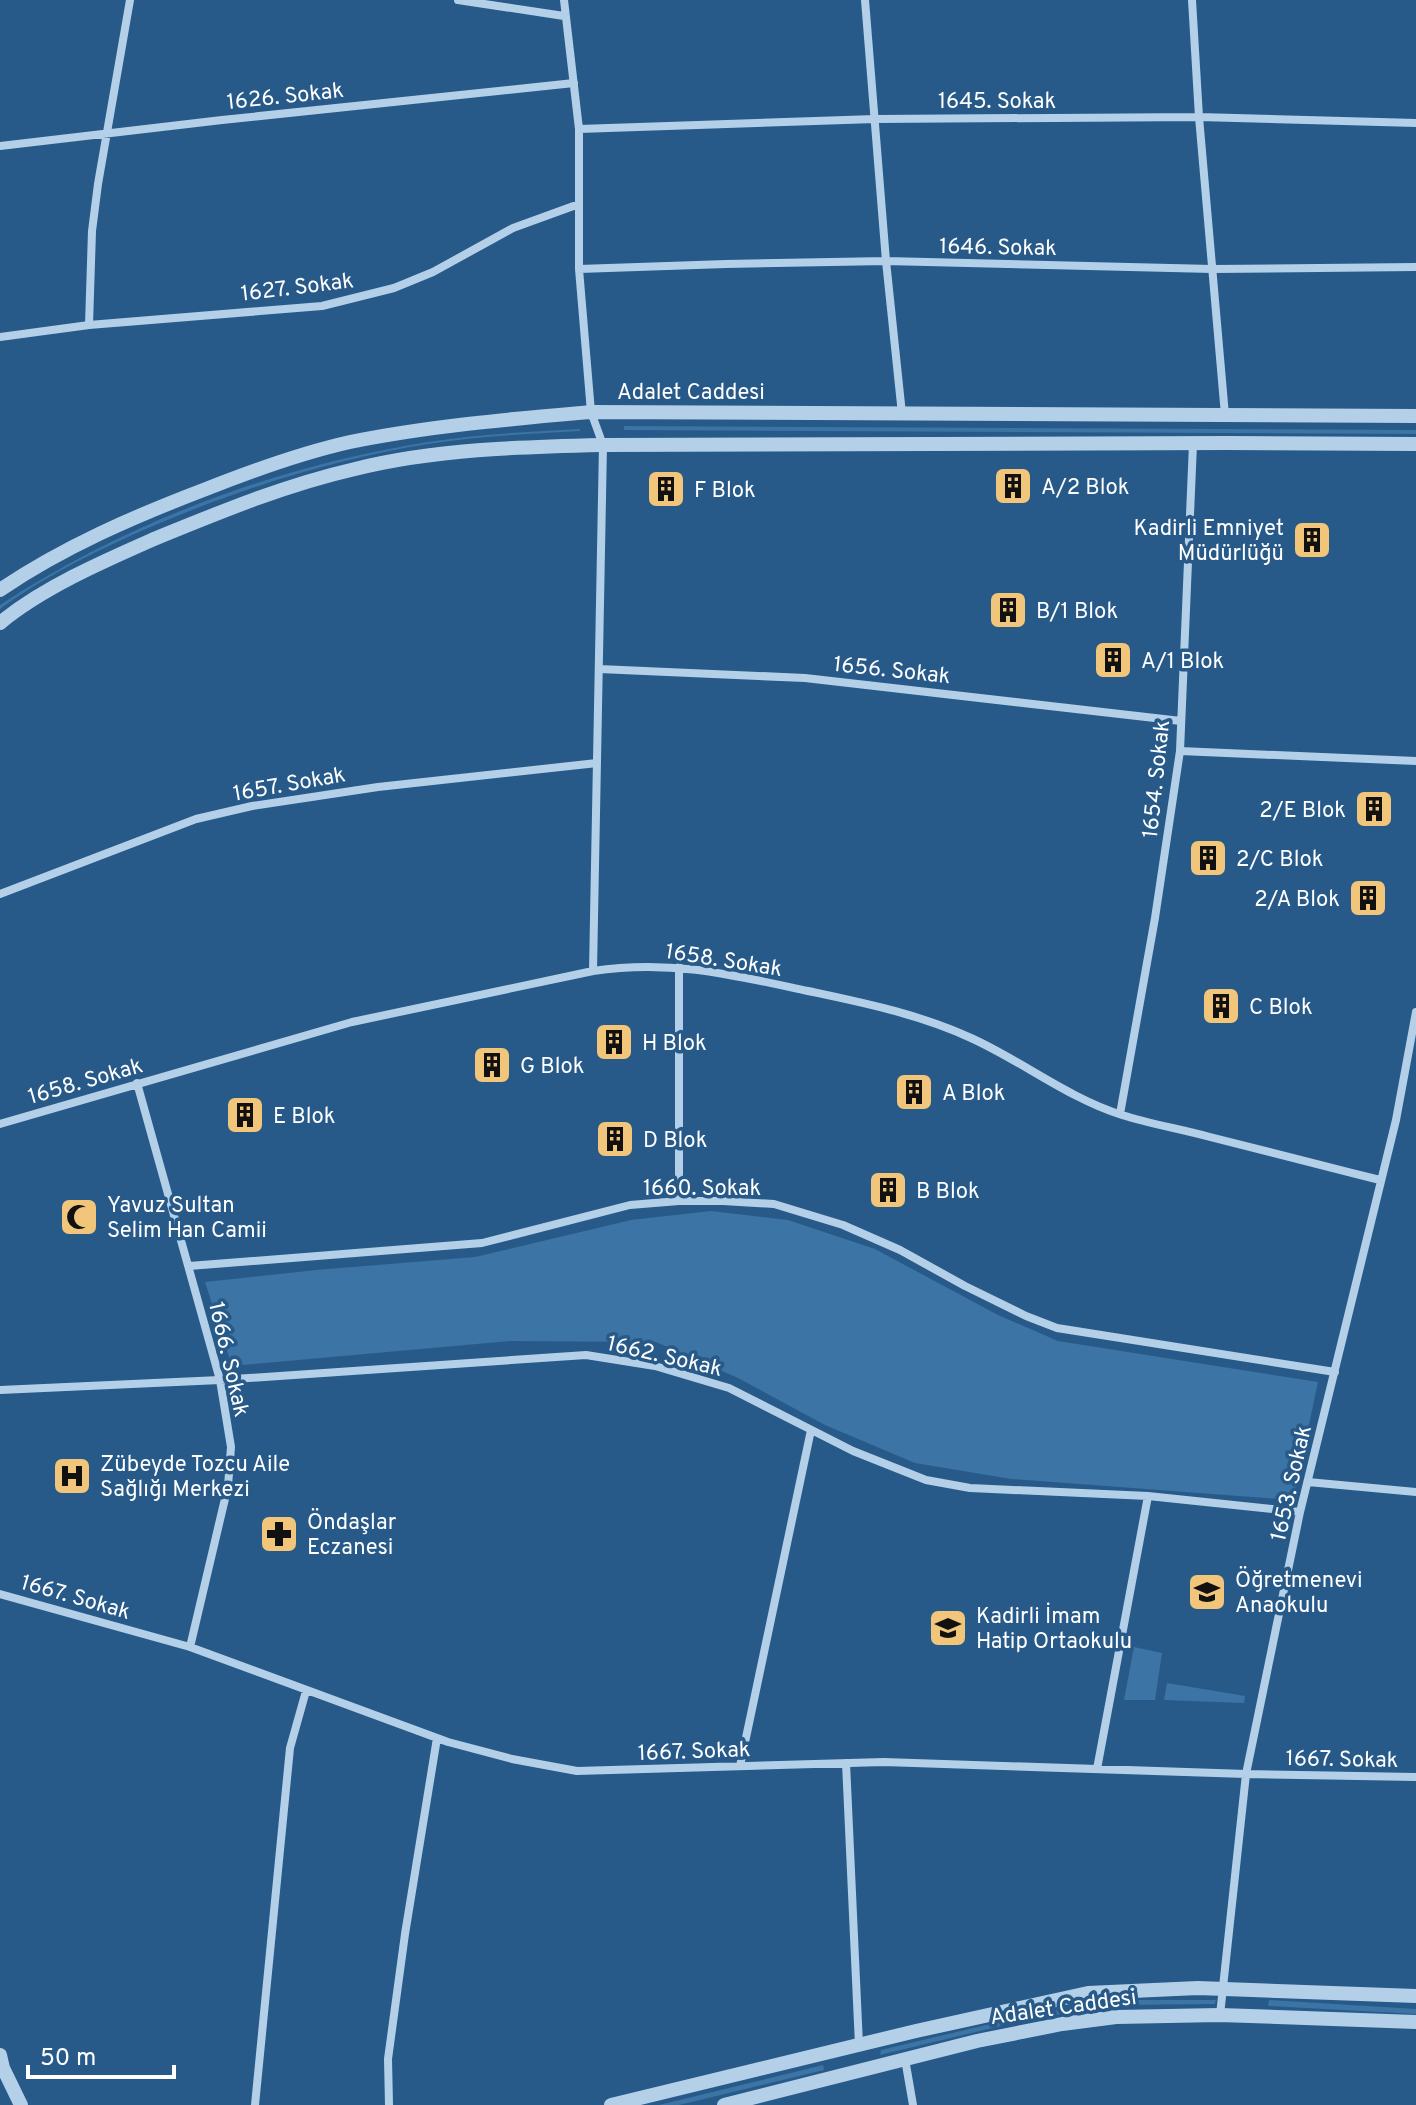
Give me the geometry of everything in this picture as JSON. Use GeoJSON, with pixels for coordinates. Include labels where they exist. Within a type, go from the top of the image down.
{"type":"FeatureCollection","features":[{"type":"Feature","properties":{"kind":"street"},"geometry":{"type":"LineString","coordinates":[[89,325],[92,231],[130,0]]}},
{"type":"Feature","properties":{"kind":"street"},"geometry":{"type":"LineString","coordinates":[[458,0],[564,16]]}},
{"type":"Feature","properties":{"kind":"street"},"geometry":{"type":"LineString","coordinates":[[564,0],[579,129],[579,269],[591,412],[603,445],[593,971]]}},
{"type":"Feature","properties":{"kind":"street"},"geometry":{"type":"LineString","coordinates":[[865,0],[902,414]]}},
{"type":"Feature","properties":{"kind":"street"},"geometry":{"type":"LineString","coordinates":[[1192,0],[1225,415]]}},
{"type":"Feature","properties":{"kind":"street","name":"1626. Sokak"},"geometry":{"type":"LineString","coordinates":[[0,146],[574,83]]}},
{"type":"Feature","properties":{"kind":"street","name":"1645. Sokak"},"geometry":{"type":"LineString","coordinates":[[579,129],[875,119],[1199,117],[1416,123]]}},
{"type":"Feature","properties":{"kind":"street","name":"1627. Sokak"},"geometry":{"type":"LineString","coordinates":[[0,337],[89,325],[322,306],[358,298],[433,272],[513,228],[579,204]]}},
{"type":"Feature","properties":{"kind":"street","name":"1646. Sokak"},"geometry":{"type":"LineString","coordinates":[[579,269],[886,261],[1212,269],[1416,267]]}},
{"type":"Feature","properties":{"kind":"street","name":"Adalet Caddesi"},"geometry":{"type":"LineString","coordinates":[[0,590],[97,535],[256,470],[352,442],[498,421],[591,412],[1416,416]]}},
{"type":"Feature","properties":{"kind":"street","name":"1654. Sokak"},"geometry":{"type":"LineString","coordinates":[[1120,1114],[1155,918],[1180,751],[1193,444]]}},
{"type":"Feature","properties":{"kind":"street"},"geometry":{"type":"LineString","coordinates":[[0,623],[50,590],[126,551],[229,508],[358,468],[436,455],[526,447],[603,445],[1416,444]]}},
{"type":"Feature","properties":{"kind":"street","name":"1656. Sokak"},"geometry":{"type":"LineString","coordinates":[[599,669],[805,678],[1181,721]]}},
{"type":"Feature","properties":{"kind":"street"},"geometry":{"type":"LineString","coordinates":[[1180,751],[1416,761]]}},
{"type":"Feature","properties":{"kind":"street","name":"1657. Sokak"},"geometry":{"type":"LineString","coordinates":[[0,894],[196,819],[252,806],[378,787],[597,763]]}},
{"type":"Feature","properties":{"kind":"street","name":"1658. Sokak"},"geometry":{"type":"LineString","coordinates":[[0,1124],[352,1022],[593,971],[620,967],[679,967],[713,971],[852,1000],[918,1017],[976,1040],[1074,1094],[1120,1114],[1380,1180]]}},
{"type":"Feature","properties":{"kind":"street"},"geometry":{"type":"LineString","coordinates":[[679,967],[679,1201]]}},
{"type":"Feature","properties":{"kind":"street","name":"1653. Sokak"},"geometry":{"type":"LineString","coordinates":[[1220,2015],[1246,1774],[1300,1512],[1396,1120],[1416,1012]]}},
{"type":"Feature","properties":{"kind":"street","name":"1666. Sokak"},"geometry":{"type":"LineString","coordinates":[[137,1083],[220,1380],[231,1447],[228,1486],[190,1647]]}},
{"type":"Feature","properties":{"kind":"street","name":"1660. Sokak"},"geometry":{"type":"LineString","coordinates":[[189,1266],[482,1243],[630,1205],[679,1201],[774,1204],[843,1225],[900,1250],[1026,1316],[1057,1328],[1335,1372]]}},
{"type":"Feature","properties":{"kind":"street","name":"1662. Sokak"},"geometry":{"type":"LineString","coordinates":[[0,1390],[220,1380],[586,1355],[655,1366],[729,1388],[853,1451],[926,1480],[970,1488],[1148,1496],[1300,1512]]}},
{"type":"Feature","properties":{"kind":"street"},"geometry":{"type":"LineString","coordinates":[[740,1766],[811,1430]]}},
{"type":"Feature","properties":{"kind":"street"},"geometry":{"type":"LineString","coordinates":[[1308,1482],[1416,1492]]}},
{"type":"Feature","properties":{"kind":"street"},"geometry":{"type":"LineString","coordinates":[[1097,1769],[1148,1496]]}},
{"type":"Feature","properties":{"kind":"street","name":"1667. Sokak"},"geometry":{"type":"LineString","coordinates":[[0,1594],[190,1647],[437,1738],[512,1759],[577,1771],[884,1762],[1416,1777]]}},
{"type":"Feature","properties":{"kind":"street"},"geometry":{"type":"LineString","coordinates":[[255,2105],[290,1748],[306,1691]]}},
{"type":"Feature","properties":{"kind":"street"},"geometry":{"type":"LineString","coordinates":[[389,2105],[388,2059],[437,1738]]}},
{"type":"Feature","properties":{"kind":"street"},"geometry":{"type":"LineString","coordinates":[[846,1763],[859,2045]]}},
{"type":"Feature","properties":{"kind":"street"},"geometry":{"type":"LineString","coordinates":[[611,2105],[1088,1993],[1223,1988],[1416,1996]]}},
{"type":"Feature","properties":{"kind":"street","name":"Adalet Caddesi"},"geometry":{"type":"LineString","coordinates":[[729,2104],[977,2041],[1116,2017],[1220,2015],[1416,2022]]}},
{"type":"Feature","properties":{"kind":"street"},"geometry":{"type":"LineString","coordinates":[[0,2055],[21,2105]]}},
{"type":"Feature","properties":{"kind":"street"},"geometry":{"type":"LineString","coordinates":[[905,2059],[913,2105]]}},
{"type":"Feature","properties":{"kind":"shaded area"},"geometry":{"type":"Polygon","coordinates":[[[624,426],[1416,430],[1416,434],[624,430],[624,426]]]}},
{"type":"Feature","properties":{"kind":"shaded area"},"geometry":{"type":"Polygon","coordinates":[[[580,429],[428,444],[332,464],[270,482],[177,516],[108,546],[0,609],[0,605],[100,547],[206,501],[260,482],[372,452],[428,442],[485,435],[580,429]]]}},
{"type":"Feature","properties":{"kind":"shaded area"},"geometry":{"type":"Polygon","coordinates":[[[711,1211],[788,1220],[875,1249],[998,1315],[1058,1341],[1318,1382],[1293,1500],[1011,1479],[915,1463],[825,1425],[738,1378],[656,1342],[511,1341],[232,1366],[205,1282],[475,1257],[631,1220],[711,1211]]]}},
{"type":"Feature","properties":{"kind":"shaded area"},"geometry":{"type":"Polygon","coordinates":[[[1134,1647],[1162,1653],[1155,1700],[1124,1700],[1134,1647]]]}},
{"type":"Feature","properties":{"kind":"shaded area"},"geometry":{"type":"Polygon","coordinates":[[[1167,1683],[1245,1696],[1244,1703],[1164,1700],[1167,1683]]]}},
{"type":"Feature","properties":{"kind":"shaded area"},"geometry":{"type":"Polygon","coordinates":[[[1127,2000],[1216,2000],[1215,2004],[1122,2005],[1087,2009],[880,2055],[881,2050],[1003,2021],[1127,2000]]]}},
{"type":"Feature","properties":{"kind":"shaded area"},"geometry":{"type":"Polygon","coordinates":[[[1269,2000],[1416,2009],[1416,2014],[1268,2006],[1269,2000]]]}},
{"type":"Feature","properties":{"kind":"shaded area"},"geometry":{"type":"Polygon","coordinates":[[[823,2065],[824,2070],[679,2105],[659,2105],[823,2065]]]}},
{"type":"Feature","properties":{"kind":"place","name":"A/2 Blok"},"geometry":{"type":"Point","coordinates":[1013,486]}},
{"type":"Feature","properties":{"kind":"place","name":"F Blok"},"geometry":{"type":"Point","coordinates":[666,489]}},
{"type":"Feature","properties":{"kind":"place","name":"Kadirli Emniyet Müdürlüğü"},"geometry":{"type":"Point","coordinates":[1312,540]}},
{"type":"Feature","properties":{"kind":"place","name":"B/1 Blok"},"geometry":{"type":"Point","coordinates":[1008,610]}},
{"type":"Feature","properties":{"kind":"place","name":"A/1 Blok"},"geometry":{"type":"Point","coordinates":[1113,660]}},
{"type":"Feature","properties":{"kind":"place","name":"2/E Blok"},"geometry":{"type":"Point","coordinates":[1374,809]}},
{"type":"Feature","properties":{"kind":"place","name":"2/C Blok"},"geometry":{"type":"Point","coordinates":[1208,858]}},
{"type":"Feature","properties":{"kind":"place","name":"2/A Blok"},"geometry":{"type":"Point","coordinates":[1368,898]}},
{"type":"Feature","properties":{"kind":"place","name":"C Blok"},"geometry":{"type":"Point","coordinates":[1221,1006]}},
{"type":"Feature","properties":{"kind":"place","name":"H Blok"},"geometry":{"type":"Point","coordinates":[614,1042]}},
{"type":"Feature","properties":{"kind":"place","name":"G Blok"},"geometry":{"type":"Point","coordinates":[492,1065]}},
{"type":"Feature","properties":{"kind":"place","name":"A Blok"},"geometry":{"type":"Point","coordinates":[914,1092]}},
{"type":"Feature","properties":{"kind":"place","name":"E Blok"},"geometry":{"type":"Point","coordinates":[245,1115]}},
{"type":"Feature","properties":{"kind":"place","name":"D Blok"},"geometry":{"type":"Point","coordinates":[615,1139]}},
{"type":"Feature","properties":{"kind":"place","name":"B Blok"},"geometry":{"type":"Point","coordinates":[888,1190]}},
{"type":"Feature","properties":{"kind":"place","name":"Yavuz Sultan Selim Han Camii"},"geometry":{"type":"Point","coordinates":[79,1217]}},
{"type":"Feature","properties":{"kind":"place","name":"Zübeyde Tozcu Aile Sağlığı Merkezi"},"geometry":{"type":"Point","coordinates":[72,1476]}},
{"type":"Feature","properties":{"kind":"place","name":"Öndaşlar Eczanesi"},"geometry":{"type":"Point","coordinates":[279,1534]}},
{"type":"Feature","properties":{"kind":"place","name":"Öğretmenevi Anaokulu"},"geometry":{"type":"Point","coordinates":[1207,1592]}},
{"type":"Feature","properties":{"kind":"place","name":"Kadirli İmam Hatip Ortaokulu"},"geometry":{"type":"Point","coordinates":[948,1628]}}]}
